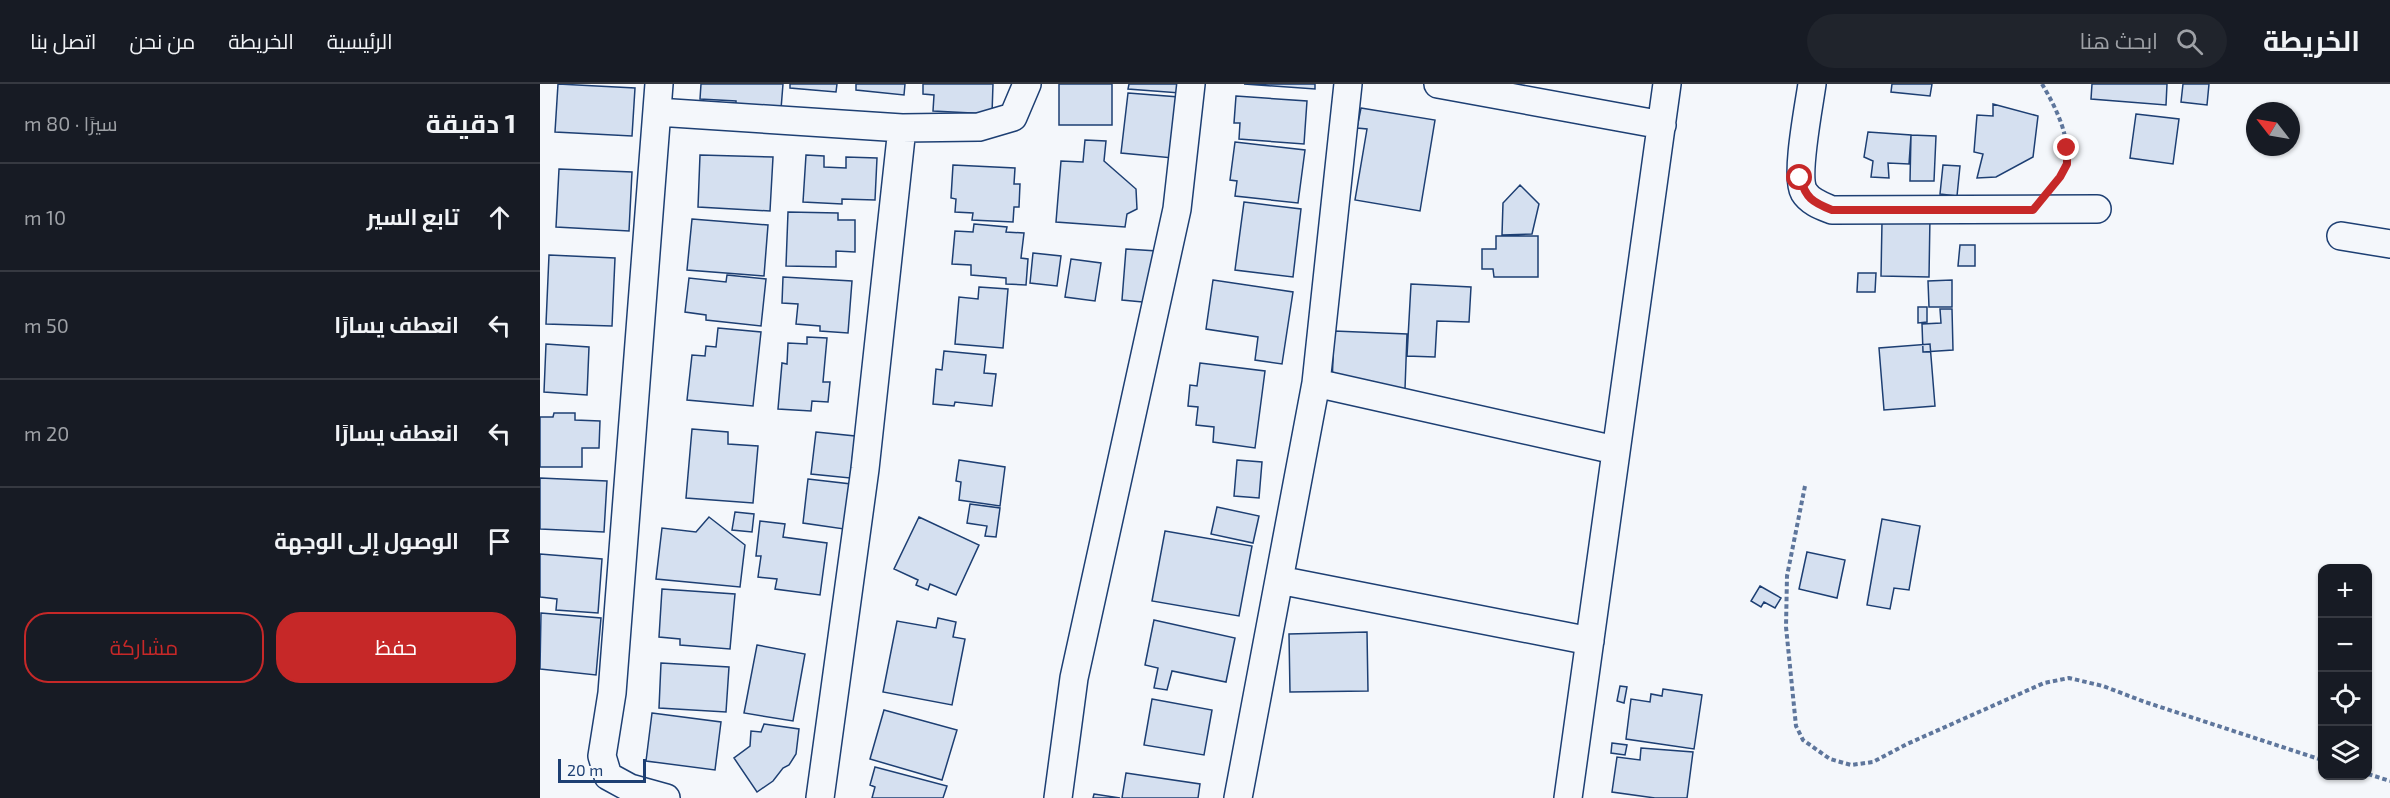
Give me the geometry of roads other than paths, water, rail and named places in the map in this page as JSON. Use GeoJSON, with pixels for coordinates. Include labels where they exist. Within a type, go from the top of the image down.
{"type":"FeatureCollection","features":[{"type":"Feature","properties":{"kind":"street"},"geometry":{"type":"LineString","coordinates":[[659,84],[612,693],[602,756],[608,776],[630,788],[666,798]]}},
{"type":"Feature","properties":{"kind":"street"},"geometry":{"type":"LineString","coordinates":[[657,112],[902,128],[979,127],[1013,117],[1027,84]]}},
{"type":"Feature","properties":{"kind":"street"},"geometry":{"type":"LineString","coordinates":[[1058,798],[1074,678],[1177,209],[1191,84]]}},
{"type":"Feature","properties":{"kind":"street"},"geometry":{"type":"LineString","coordinates":[[1238,798],[1316,383],[1348,84]]}},
{"type":"Feature","properties":{"kind":"street"},"geometry":{"type":"LineString","coordinates":[[1438,84],[1662,125]]}},
{"type":"Feature","properties":{"kind":"street"},"geometry":{"type":"LineString","coordinates":[[1568,798],[1667,84]]}},
{"type":"Feature","properties":{"kind":"street"},"geometry":{"type":"LineString","coordinates":[[1812,84],[1800,178],[1804,193],[1815,204],[1832,210],[2097,209]]}},
{"type":"Feature","properties":{"kind":"street"},"geometry":{"type":"LineString","coordinates":[[820,798],[865,469],[902,128]]}},
{"type":"Feature","properties":{"kind":"street"},"geometry":{"type":"LineString","coordinates":[[2341,236],[2390,244]]}},
{"type":"Feature","properties":{"kind":"street"},"geometry":{"type":"LineString","coordinates":[[1316,383],[1615,450]]}},
{"type":"Feature","properties":{"kind":"street"},"geometry":{"type":"LineString","coordinates":[[1279,580],[1590,641]]}}]}
